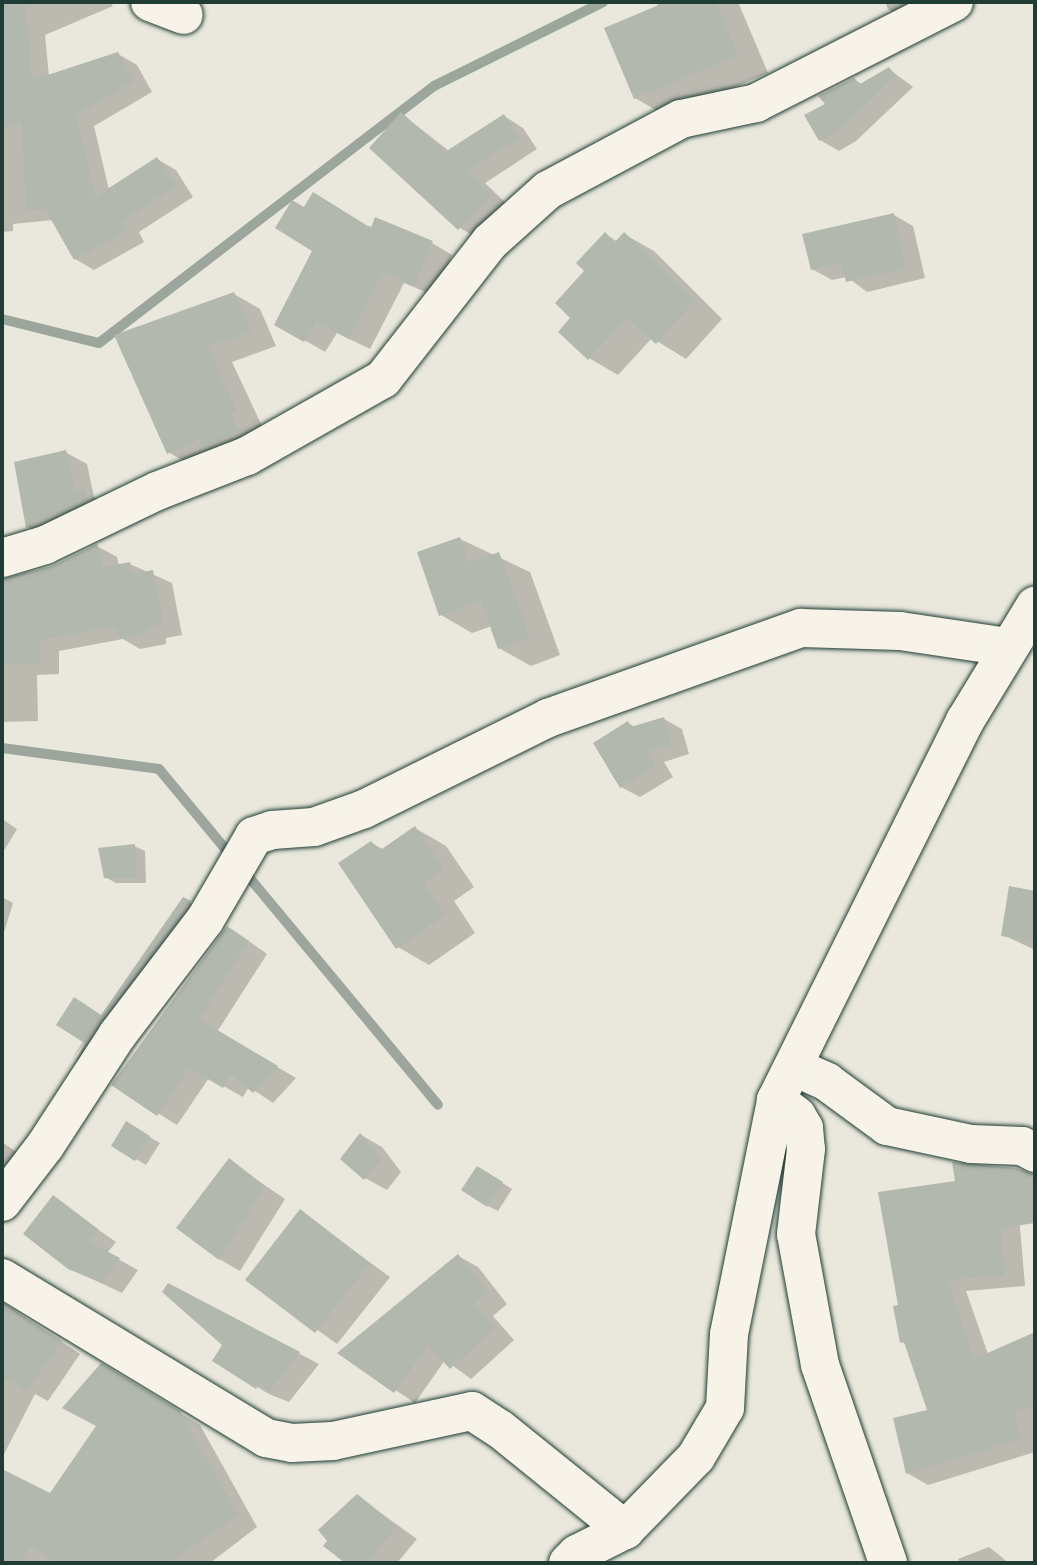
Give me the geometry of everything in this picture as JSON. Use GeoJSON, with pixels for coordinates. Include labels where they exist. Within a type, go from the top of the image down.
{"type":"FeatureCollection","features":[{"type":"Feature","properties":{"kind":"street"},"geometry":{"type":"LineString","coordinates":[[2,558],[45,545],[157,491],[247,456],[383,379],[490,243],[548,190],[681,119],[756,103],[954,2]]}},
{"type":"Feature","properties":{"kind":"street"},"geometry":{"type":"LineString","coordinates":[[568,1563],[577,1553],[625,1530],[696,1457],[725,1408],[729,1334],[776,1100],[861,923],[1008,647],[1035,606]]}},
{"type":"Feature","properties":{"kind":"street"},"geometry":{"type":"LineString","coordinates":[[2,1202],[45,1146],[118,1034],[205,920],[254,836],[272,830],[314,827],[364,809],[548,718],[801,628],[900,631],[1008,647]]}},
{"type":"Feature","properties":{"kind":"street"},"geometry":{"type":"LineString","coordinates":[[794,1067],[827,1082],[887,1126],[971,1144],[1022,1146],[1035,1153]]}},
{"type":"Feature","properties":{"kind":"street"},"geometry":{"type":"LineString","coordinates":[[776,1100],[804,1128],[806,1149],[796,1234],[820,1366],[888,1563]]}},
{"type":"Feature","properties":{"kind":"street"},"geometry":{"type":"LineString","coordinates":[[2,1278],[266,1438],[292,1443],[332,1441],[472,1411],[500,1429],[625,1530]]}},
{"type":"Feature","properties":{"kind":"building"},"geometry":{"type":"Polygon","coordinates":[[[2,2],[25,2],[32,80],[118,52],[134,81],[76,115],[95,197],[157,157],[176,186],[122,221],[127,231],[74,260],[45,209],[27,210],[21,122],[2,129],[2,2]]]}},
{"type":"Feature","properties":{"kind":"building"},"geometry":{"type":"Polygon","coordinates":[[[666,2],[716,2],[738,55],[634,99],[604,28],[666,2]]]}},
{"type":"Feature","properties":{"kind":"building"},"geometry":{"type":"Polygon","coordinates":[[[889,67],[896,76],[837,131],[819,141],[804,115],[825,104],[818,96],[854,78],[860,84],[889,67]]]}},
{"type":"Feature","properties":{"kind":"building"},"geometry":{"type":"Polygon","coordinates":[[[401,112],[445,152],[504,114],[519,138],[467,171],[492,195],[458,230],[369,148],[401,112]]]}},
{"type":"Feature","properties":{"kind":"building"},"geometry":{"type":"Polygon","coordinates":[[[313,192],[371,228],[375,217],[433,241],[414,286],[382,272],[349,339],[316,322],[304,342],[274,325],[312,251],[275,228],[292,200],[304,207],[313,192]]]}},
{"type":"Feature","properties":{"kind":"building"},"geometry":{"type":"Polygon","coordinates":[[[894,213],[906,268],[846,282],[842,263],[811,270],[802,234],[894,213]]]}},
{"type":"Feature","properties":{"kind":"building"},"geometry":{"type":"Polygon","coordinates":[[[605,232],[615,242],[624,232],[694,301],[656,344],[626,318],[588,360],[558,332],[570,318],[555,303],[584,271],[576,263],[605,232]]]}},
{"type":"Feature","properties":{"kind":"building"},"geometry":{"type":"Polygon","coordinates":[[[234,292],[251,332],[208,347],[237,411],[231,414],[239,431],[203,447],[199,439],[167,454],[114,335],[234,292]]]}},
{"type":"Feature","properties":{"kind":"building"},"geometry":{"type":"Polygon","coordinates":[[[66,450],[75,492],[85,490],[87,500],[26,528],[14,462],[66,450]]]}},
{"type":"Feature","properties":{"kind":"building"},"geometry":{"type":"Polygon","coordinates":[[[460,537],[469,563],[499,552],[530,637],[498,649],[481,601],[439,616],[417,552],[460,537]]]}},
{"type":"Feature","properties":{"kind":"building"},"geometry":{"type":"Polygon","coordinates":[[[97,544],[103,567],[130,562],[132,574],[153,570],[163,624],[147,627],[148,633],[119,639],[116,626],[39,640],[40,664],[2,664],[2,579],[52,566],[97,544]]]}},
{"type":"Feature","properties":{"kind":"building"},"geometry":{"type":"Polygon","coordinates":[[[664,717],[672,744],[646,751],[655,766],[620,788],[593,743],[628,721],[631,727],[664,717]]]}},
{"type":"Feature","properties":{"kind":"building"},"geometry":{"type":"Polygon","coordinates":[[[415,826],[444,869],[424,883],[445,915],[396,949],[338,863],[371,841],[379,851],[415,826]]]}},
{"type":"Feature","properties":{"kind":"building"},"geometry":{"type":"Polygon","coordinates":[[[135,844],[136,878],[104,878],[98,848],[135,844]]]}},
{"type":"Feature","properties":{"kind":"building"},"geometry":{"type":"Polygon","coordinates":[[[1009,886],[1035,891],[1035,942],[1001,936],[1009,886]]]}},
{"type":"Feature","properties":{"kind":"building"},"geometry":{"type":"Polygon","coordinates":[[[183,897],[191,901],[187,908],[71,1060],[83,1042],[56,1025],[74,997],[101,1015],[183,897]]]}},
{"type":"Feature","properties":{"kind":"building"},"geometry":{"type":"Polygon","coordinates":[[[227,926],[249,941],[199,1019],[278,1066],[253,1093],[231,1074],[223,1088],[189,1068],[157,1116],[111,1085],[227,926]]]}},
{"type":"Feature","properties":{"kind":"building"},"geometry":{"type":"Polygon","coordinates":[[[126,1121],[150,1136],[135,1161],[111,1146],[126,1121]]]}},
{"type":"Feature","properties":{"kind":"building"},"geometry":{"type":"Polygon","coordinates":[[[360,1133],[381,1159],[364,1180],[340,1159],[360,1133]]]}},
{"type":"Feature","properties":{"kind":"building"},"geometry":{"type":"Polygon","coordinates":[[[229,1158],[265,1186],[219,1260],[176,1228],[229,1158]]]}},
{"type":"Feature","properties":{"kind":"building"},"geometry":{"type":"Polygon","coordinates":[[[952,1162],[1016,1168],[1035,1175],[1035,1223],[1001,1228],[1005,1275],[947,1280],[974,1359],[1035,1332],[1035,1404],[1014,1414],[1021,1439],[906,1474],[893,1418],[927,1410],[904,1342],[900,1343],[893,1306],[898,1305],[878,1192],[955,1181],[952,1162]]]}},
{"type":"Feature","properties":{"kind":"building"},"geometry":{"type":"Polygon","coordinates":[[[477,1166],[503,1182],[487,1207],[461,1190],[477,1166]]]}},
{"type":"Feature","properties":{"kind":"building"},"geometry":{"type":"Polygon","coordinates":[[[53,1195],[98,1229],[89,1242],[120,1258],[102,1283],[68,1269],[23,1234],[53,1195]]]}},
{"type":"Feature","properties":{"kind":"building"},"geometry":{"type":"Polygon","coordinates":[[[300,1209],[370,1263],[315,1333],[245,1280],[300,1209]]]}},
{"type":"Feature","properties":{"kind":"building"},"geometry":{"type":"Polygon","coordinates":[[[458,1254],[489,1292],[474,1304],[495,1328],[450,1369],[428,1345],[394,1393],[337,1353],[458,1254]]]}},
{"type":"Feature","properties":{"kind":"building"},"geometry":{"type":"Polygon","coordinates":[[[168,1283],[300,1352],[269,1392],[260,1383],[256,1389],[212,1361],[222,1345],[162,1292],[168,1283]]]}},
{"type":"Feature","properties":{"kind":"building"},"geometry":{"type":"Polygon","coordinates":[[[2,1303],[62,1341],[27,1391],[2,1377],[2,1303]]]}},
{"type":"Feature","properties":{"kind":"building"},"geometry":{"type":"Polygon","coordinates":[[[101,1363],[180,1411],[238,1515],[169,1563],[57,1563],[30,1546],[21,1563],[2,1563],[2,1469],[50,1493],[96,1426],[62,1408],[101,1363]]]}},
{"type":"Feature","properties":{"kind":"building"},"geometry":{"type":"Polygon","coordinates":[[[357,1494],[397,1526],[367,1563],[345,1563],[323,1546],[327,1541],[318,1530],[357,1494]]]}},
{"type":"Feature","properties":{"kind":"waterway"},"geometry":{"type":"LineString","coordinates":[[2,319],[99,343],[434,86],[603,2]]}},
{"type":"Feature","properties":{"kind":"waterway"},"geometry":{"type":"LineString","coordinates":[[2,748],[159,769],[233,858]]}},
{"type":"Feature","properties":{"kind":"waterway"},"geometry":{"type":"LineString","coordinates":[[243,870],[438,1105]]}}]}
